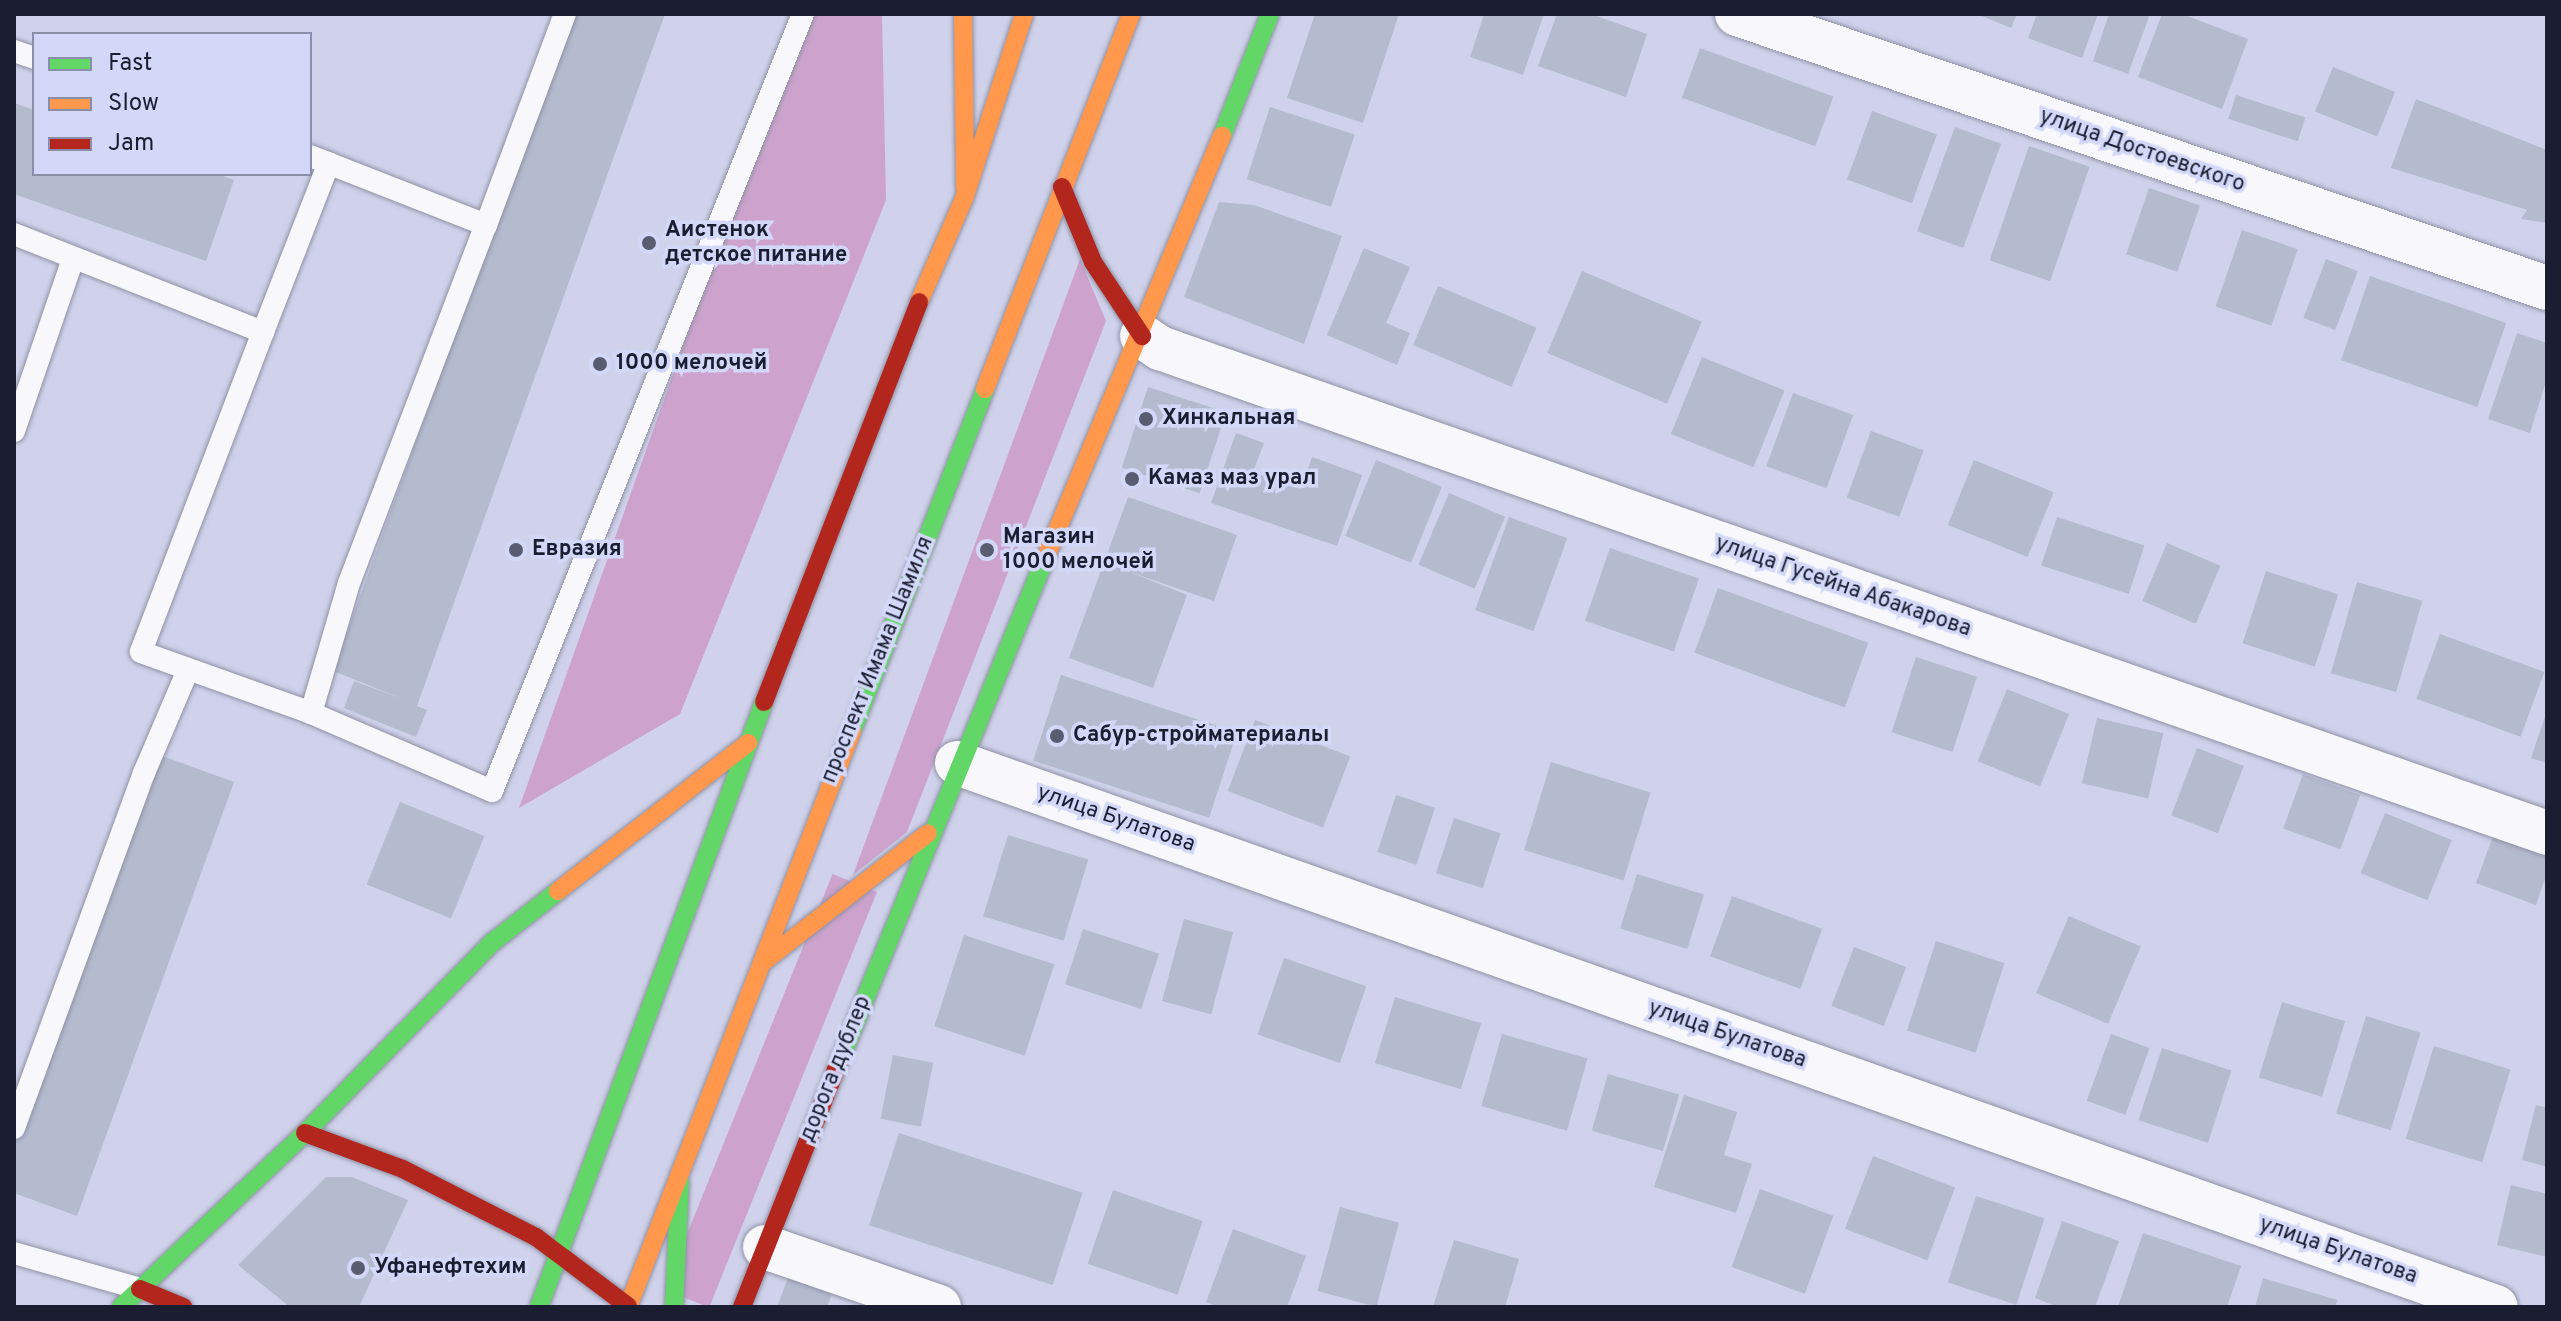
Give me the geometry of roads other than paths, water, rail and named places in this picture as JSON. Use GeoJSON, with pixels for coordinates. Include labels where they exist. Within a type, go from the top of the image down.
{"type":"FeatureCollection","features":[{"type":"Feature","properties":{"kind":"main road"},"geometry":{"type":"LineString","coordinates":[[963,14],[965,196]]}},
{"type":"Feature","properties":{"kind":"main road"},"geometry":{"type":"LineString","coordinates":[[539,1307],[562,1256],[581,1186],[748,743],[921,296],[965,196],[1024,14]]}},
{"type":"Feature","properties":{"kind":"main road","name":"проспект Имама Шамиля"},"geometry":{"type":"LineString","coordinates":[[628,1306],[1131,14]]}},
{"type":"Feature","properties":{"kind":"main road"},"geometry":{"type":"LineString","coordinates":[[763,962],[930,832],[1142,336],[1270,14]]}},
{"type":"Feature","properties":{"kind":"main road"},"geometry":{"type":"LineString","coordinates":[[1062,187],[1093,262],[1142,336]]}},
{"type":"Feature","properties":{"kind":"main road"},"geometry":{"type":"LineString","coordinates":[[121,1307],[305,1133],[494,941],[748,743]]}},
{"type":"Feature","properties":{"kind":"main road","name":"дорога дублер"},"geometry":{"type":"LineString","coordinates":[[742,1307],[930,832]]}},
{"type":"Feature","properties":{"kind":"main road"},"geometry":{"type":"LineString","coordinates":[[305,1133],[403,1169],[536,1237],[628,1306]]}},
{"type":"Feature","properties":{"kind":"main road"},"geometry":{"type":"LineString","coordinates":[[674,1307],[680,1167]]}},
{"type":"Feature","properties":{"kind":"main road"},"geometry":{"type":"LineString","coordinates":[[140,1289],[183,1307]]}},
{"type":"Feature","properties":{"kind":"street","name":"улица Достоевского"},"geometry":{"type":"LineString","coordinates":[[1737,14],[2547,288]]}},
{"type":"Feature","properties":{"kind":"street","name":"улица Гусейна Абакарова"},"geometry":{"type":"LineString","coordinates":[[1142,336],[1176,354],[2547,833]]}},
{"type":"Feature","properties":{"kind":"street","name":"улица Булатова"},"geometry":{"type":"LineString","coordinates":[[957,763],[2496,1307]]}},
{"type":"Feature","properties":{"kind":"street"},"geometry":{"type":"LineString","coordinates":[[765,1247],[939,1307]]}},
{"type":"Feature","properties":{"kind":"lane"},"geometry":{"type":"LineString","coordinates":[[311,713],[349,583],[565,14]]}},
{"type":"Feature","properties":{"kind":"lane"},"geometry":{"type":"LineString","coordinates":[[486,225],[319,159],[263,332],[141,652],[187,672],[311,713],[492,791],[803,14]]}},
{"type":"Feature","properties":{"kind":"lane"},"geometry":{"type":"LineString","coordinates":[[14,234],[263,332]]}},
{"type":"Feature","properties":{"kind":"lane"},"geometry":{"type":"LineString","coordinates":[[14,431],[73,259]]}},
{"type":"Feature","properties":{"kind":"lane"},"geometry":{"type":"LineString","coordinates":[[14,1128],[144,773],[187,672]]}},
{"type":"Feature","properties":{"kind":"lane"},"geometry":{"type":"LineString","coordinates":[[14,1253],[140,1289]]}},
{"type":"Feature","properties":{"kind":"place","name":"Аистенок детское питание"},"geometry":{"type":"Point","coordinates":[649,243]}},
{"type":"Feature","properties":{"kind":"place","name":"1000 мелочей"},"geometry":{"type":"Point","coordinates":[600,364]}},
{"type":"Feature","properties":{"kind":"place","name":"Хинкальная"},"geometry":{"type":"Point","coordinates":[1146,419]}},
{"type":"Feature","properties":{"kind":"place","name":"Камаз маз урал"},"geometry":{"type":"Point","coordinates":[1132,479]}},
{"type":"Feature","properties":{"kind":"place","name":"Евразия"},"geometry":{"type":"Point","coordinates":[516,550]}},
{"type":"Feature","properties":{"kind":"place","name":"Магазин 1000 мелочей"},"geometry":{"type":"Point","coordinates":[987,550]}},
{"type":"Feature","properties":{"kind":"place","name":"Сабур-стройматериалы"},"geometry":{"type":"Point","coordinates":[1057,736]}},
{"type":"Feature","properties":{"kind":"place","name":"Уфанефтехим"},"geometry":{"type":"Point","coordinates":[358,1268]}}]}
